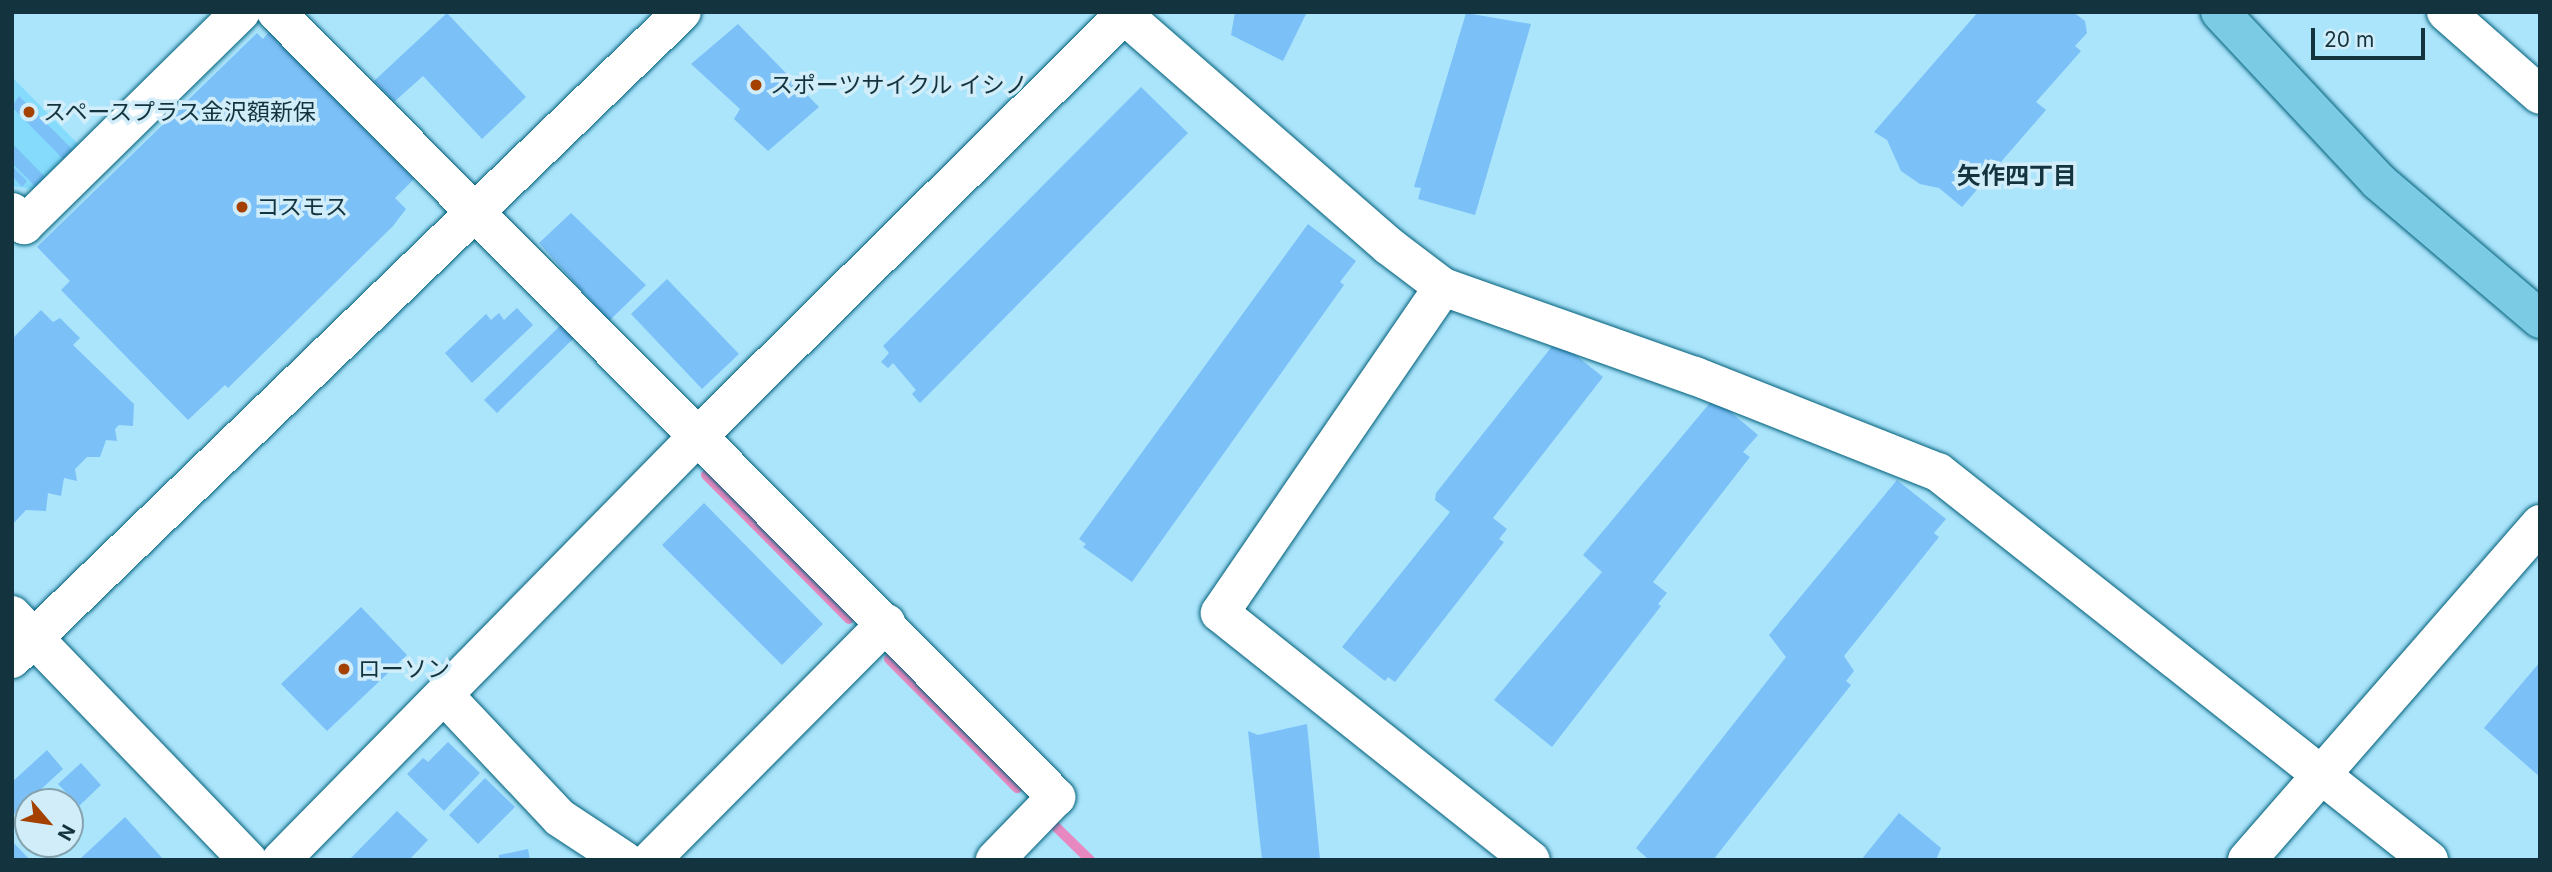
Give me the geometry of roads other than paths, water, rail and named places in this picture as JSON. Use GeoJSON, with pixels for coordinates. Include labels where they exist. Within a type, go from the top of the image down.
{"type":"FeatureCollection","features":[{"type":"Feature","properties":{"kind":"main road"},"geometry":{"type":"LineString","coordinates":[[2220,12],[2378,181],[2538,315]]}},
{"type":"Feature","properties":{"kind":"street"},"geometry":{"type":"LineString","coordinates":[[12,212],[24,225],[241,12]]}},
{"type":"Feature","properties":{"kind":"street"},"geometry":{"type":"LineString","coordinates":[[276,12],[1056,797],[995,860]]}},
{"type":"Feature","properties":{"kind":"street"},"geometry":{"type":"LineString","coordinates":[[248,860],[20,637],[682,12]]}},
{"type":"Feature","properties":{"kind":"street"},"geometry":{"type":"LineString","coordinates":[[2446,12],[2540,94]]}},
{"type":"Feature","properties":{"kind":"street"},"geometry":{"type":"LineString","coordinates":[[281,860],[697,437],[1125,14],[1389,246],[1443,287],[1695,376],[1938,472],[2430,860]]}},
{"type":"Feature","properties":{"kind":"street"},"geometry":{"type":"LineString","coordinates":[[1443,287],[1220,613],[1531,860]]}},
{"type":"Feature","properties":{"kind":"street"},"geometry":{"type":"LineString","coordinates":[[2247,860],[2319,772],[2540,524]]}},
{"type":"Feature","properties":{"kind":"street"},"geometry":{"type":"LineString","coordinates":[[651,860],[886,623]]}},
{"type":"Feature","properties":{"kind":"street"},"geometry":{"type":"LineString","coordinates":[[444,695],[560,818],[624,860]]}},
{"type":"Feature","properties":{"kind":"waterway"},"geometry":{"type":"LineString","coordinates":[[706,475],[849,619]]}},
{"type":"Feature","properties":{"kind":"waterway"},"geometry":{"type":"LineString","coordinates":[[889,659],[1017,788]]}},
{"type":"Feature","properties":{"kind":"waterway"},"geometry":{"type":"LineString","coordinates":[[1053,824],[1090,860]]}},
{"type":"Feature","properties":{"kind":"place","name":"スポーツサイクル イシノ"},"geometry":{"type":"Point","coordinates":[756,85]}},
{"type":"Feature","properties":{"kind":"place","name":"スペースプラス金沢額新保"},"geometry":{"type":"Point","coordinates":[29,112]}},
{"type":"Feature","properties":{"kind":"place","name":"コスモス"},"geometry":{"type":"Point","coordinates":[242,207]}},
{"type":"Feature","properties":{"kind":"place","name":"ローソン"},"geometry":{"type":"Point","coordinates":[344,669]}},
{"type":"Feature","properties":{"kind":"district","name":"矢作四丁目"},"geometry":{"type":"Point","coordinates":[2017,176]}}]}
